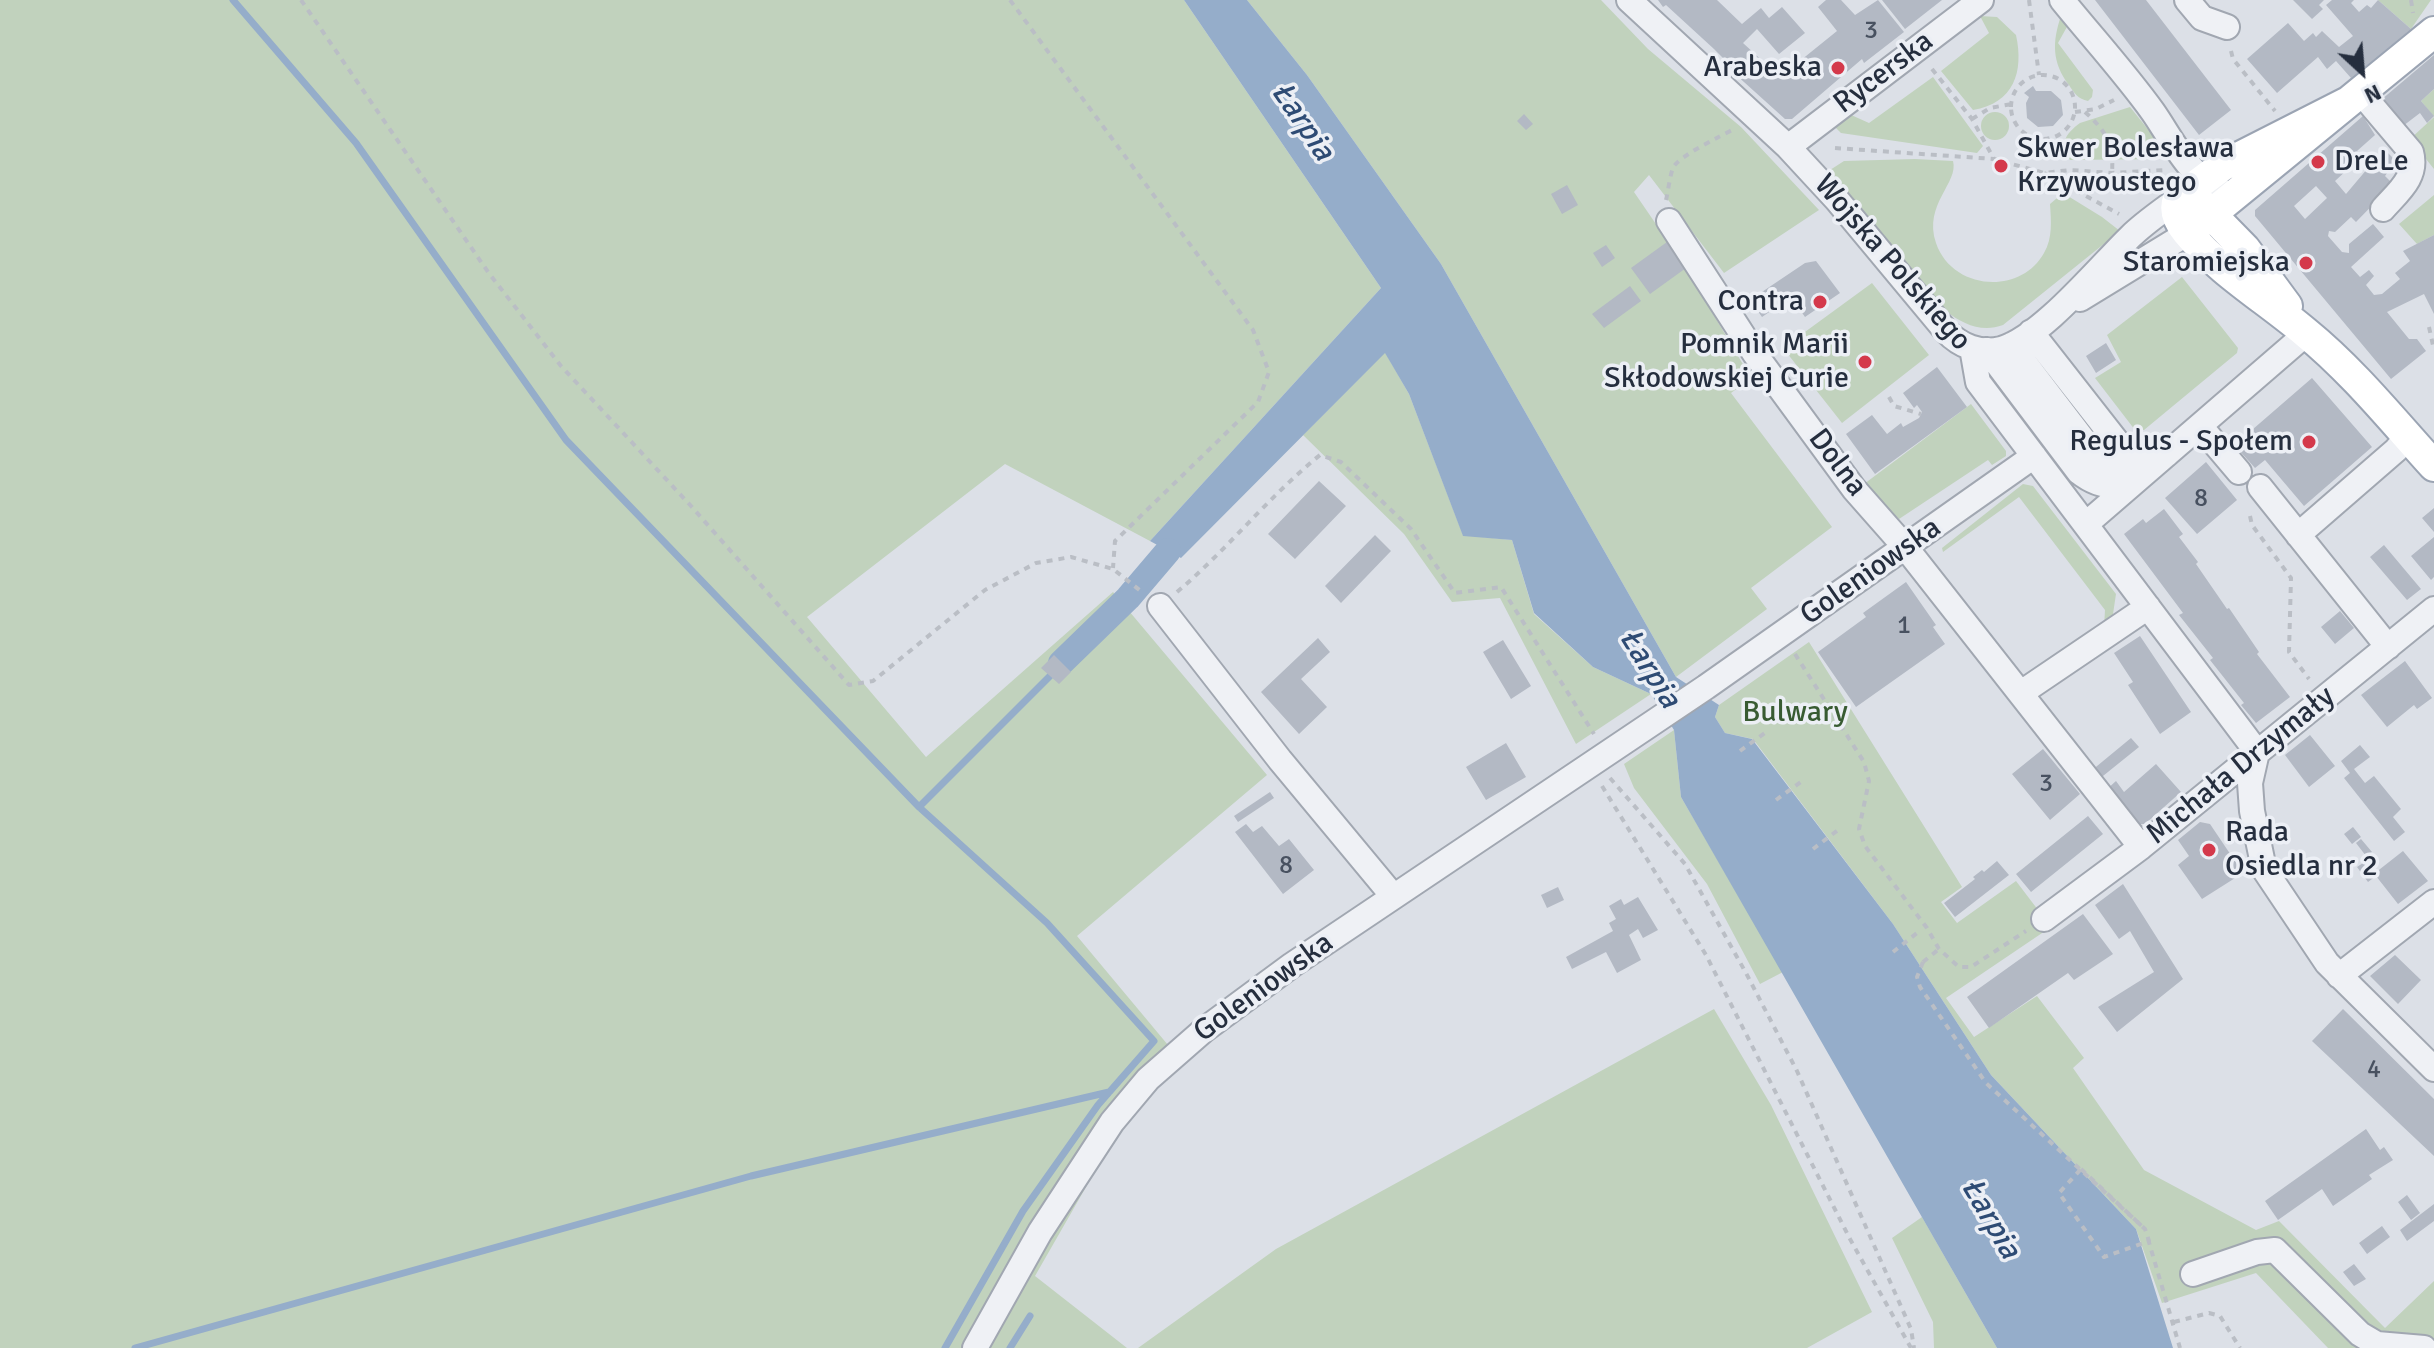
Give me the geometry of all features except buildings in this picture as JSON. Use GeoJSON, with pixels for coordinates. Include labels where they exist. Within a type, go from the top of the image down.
{"type":"FeatureCollection","features":[{"type":"Feature","properties":{"kind":"main road"},"geometry":{"type":"LineString","coordinates":[[2188,233],[2434,32]]}},
{"type":"Feature","properties":{"kind":"main road"},"geometry":{"type":"LineString","coordinates":[[2307,333],[2231,274],[2188,233],[2176,214],[2178,199],[2242,156],[2355,97]]}},
{"type":"Feature","properties":{"kind":"main road"},"geometry":{"type":"LineString","coordinates":[[2178,199],[2196,200],[2213,214],[2255,262],[2307,333],[2434,466]]}},
{"type":"Feature","properties":{"kind":"street","name":"Wojska Polskiego"},"geometry":{"type":"LineString","coordinates":[[1629,0],[1788,147],[1955,340],[2000,344],[1978,382],[2257,752]]}},
{"type":"Feature","properties":{"kind":"street","name":"Rycerska"},"geometry":{"type":"LineString","coordinates":[[1788,147],[1981,0]]}},
{"type":"Feature","properties":{"kind":"street"},"geometry":{"type":"LineString","coordinates":[[2062,0],[2155,114],[2172,143],[2203,180],[2220,188],[2249,186]]}},
{"type":"Feature","properties":{"kind":"street"},"geometry":{"type":"LineString","coordinates":[[2187,0],[2202,18],[2227,27]]}},
{"type":"Feature","properties":{"kind":"street"},"geometry":{"type":"LineString","coordinates":[[2355,97],[2411,152],[2414,163],[2409,180],[2383,209]]}},
{"type":"Feature","properties":{"kind":"street"},"geometry":{"type":"LineString","coordinates":[[2051,316],[2133,233],[2178,199]]}},
{"type":"Feature","properties":{"kind":"street","name":"Dolna"},"geometry":{"type":"LineString","coordinates":[[1669,221],[1755,354],[1854,489],[1906,548],[2141,847]]}},
{"type":"Feature","properties":{"kind":"street"},"geometry":{"type":"LineString","coordinates":[[2000,344],[2188,233]]}},
{"type":"Feature","properties":{"kind":"street"},"geometry":{"type":"LineString","coordinates":[[2086,524],[2307,333]]}},
{"type":"Feature","properties":{"kind":"street"},"geometry":{"type":"LineString","coordinates":[[2000,344],[2121,447],[2140,458],[2162,456],[2153,466],[2118,486],[2092,481],[2079,472],[2000,344]]}},
{"type":"Feature","properties":{"kind":"street"},"geometry":{"type":"LineString","coordinates":[[2200,426],[2239,472]]}},
{"type":"Feature","properties":{"kind":"street"},"geometry":{"type":"LineString","coordinates":[[2298,535],[2407,437]]}},
{"type":"Feature","properties":{"kind":"street","name":"Goleniowska"},"geometry":{"type":"LineString","coordinates":[[975,1348],[1040,1232],[1112,1122],[1148,1079],[1204,1030],[1393,896],[1706,687],[2034,456]]}},
{"type":"Feature","properties":{"kind":"street"},"geometry":{"type":"LineString","coordinates":[[2260,487],[2388,647]]}},
{"type":"Feature","properties":{"kind":"street"},"geometry":{"type":"LineString","coordinates":[[1160,606],[1280,760],[1393,896]]}},
{"type":"Feature","properties":{"kind":"street"},"geometry":{"type":"LineString","coordinates":[[2021,693],[2148,607]]}},
{"type":"Feature","properties":{"kind":"street","name":"Michała Drzymały"},"geometry":{"type":"LineString","coordinates":[[2044,919],[2141,847],[2434,609]]}},
{"type":"Feature","properties":{"kind":"street"},"geometry":{"type":"LineString","coordinates":[[2257,752],[2250,783],[2252,811],[2264,869],[2339,976],[2434,1069]]}},
{"type":"Feature","properties":{"kind":"street"},"geometry":{"type":"LineString","coordinates":[[2339,976],[2434,902]]}},
{"type":"Feature","properties":{"kind":"street"},"geometry":{"type":"LineString","coordinates":[[2193,1274],[2257,1252],[2275,1250],[2360,1334],[2377,1344],[2424,1348]]}},
{"type":"Feature","properties":{"kind":"path"},"geometry":{"type":"LineString","coordinates":[[301,0],[488,272],[561,366],[691,506],[849,685],[873,681],[985,590],[1036,563],[1071,557],[1113,569],[1160,606],[1202,570],[1289,480],[1320,455],[1341,462],[1411,529],[1455,593],[1501,587],[1590,730]]}},
{"type":"Feature","properties":{"kind":"path"},"geometry":{"type":"LineString","coordinates":[[1010,0],[1253,330],[1269,372],[1258,402],[1115,541],[1113,569]]}},
{"type":"Feature","properties":{"kind":"path"},"geometry":{"type":"LineString","coordinates":[[2029,0],[2039,75]]}},
{"type":"Feature","properties":{"kind":"path"},"geometry":{"type":"LineString","coordinates":[[2227,27],[2233,59],[2279,116]]}},
{"type":"Feature","properties":{"kind":"path"},"geometry":{"type":"LineString","coordinates":[[1917,48],[1972,119],[1994,159]]}},
{"type":"Feature","properties":{"kind":"path"},"geometry":{"type":"LineString","coordinates":[[2039,75],[2049,75],[2067,84],[2075,102],[2075,112],[2065,131],[2045,138],[2024,133],[2017,125],[2012,104],[2020,84],[2039,75]]}},
{"type":"Feature","properties":{"kind":"path"},"geometry":{"type":"LineString","coordinates":[[2075,112],[2085,112],[2112,101],[2132,86]]}},
{"type":"Feature","properties":{"kind":"path"},"geometry":{"type":"LineString","coordinates":[[1972,119],[1990,108],[2012,104]]}},
{"type":"Feature","properties":{"kind":"path"},"geometry":{"type":"LineString","coordinates":[[2085,112],[2099,125],[2111,144],[2112,173]]}},
{"type":"Feature","properties":{"kind":"path"},"geometry":{"type":"LineString","coordinates":[[1669,221],[1666,199],[1674,165],[1683,156],[1742,123]]}},
{"type":"Feature","properties":{"kind":"path"},"geometry":{"type":"LineString","coordinates":[[1835,148],[1994,159],[2044,173],[2119,214]]}},
{"type":"Feature","properties":{"kind":"path"},"geometry":{"type":"LineString","coordinates":[[2044,173],[2167,170]]}},
{"type":"Feature","properties":{"kind":"path"},"geometry":{"type":"LineString","coordinates":[[2429,327],[2434,350]]}},
{"type":"Feature","properties":{"kind":"path"},"geometry":{"type":"LineString","coordinates":[[1889,397],[1894,406],[1921,414]]}},
{"type":"Feature","properties":{"kind":"path"},"geometry":{"type":"LineString","coordinates":[[2250,513],[2252,525],[2291,578],[2289,652],[2314,685]]}},
{"type":"Feature","properties":{"kind":"path"},"geometry":{"type":"LineString","coordinates":[[1781,634],[1864,762],[1869,781],[1859,829],[1865,846],[1927,928],[1939,949],[1959,967],[1971,967],[2044,919]]}},
{"type":"Feature","properties":{"kind":"path"},"geometry":{"type":"LineString","coordinates":[[1740,751],[1765,733]]}},
{"type":"Feature","properties":{"kind":"path"},"geometry":{"type":"LineString","coordinates":[[1595,761],[1685,864],[1746,973],[1797,1071],[1911,1329],[1912,1348]]}},
{"type":"Feature","properties":{"kind":"path"},"geometry":{"type":"LineString","coordinates":[[1776,800],[1801,782]]}},
{"type":"Feature","properties":{"kind":"path"},"geometry":{"type":"LineString","coordinates":[[1611,801],[1706,955],[1850,1239],[1912,1348]]}},
{"type":"Feature","properties":{"kind":"path"},"geometry":{"type":"LineString","coordinates":[[1813,849],[1838,830]]}},
{"type":"Feature","properties":{"kind":"path"},"geometry":{"type":"LineString","coordinates":[[1893,952],[1917,933]]}},
{"type":"Feature","properties":{"kind":"path"},"geometry":{"type":"LineString","coordinates":[[1939,949],[1923,962],[1917,977],[1920,987],[1986,1083],[2145,1229],[2180,1348]]}},
{"type":"Feature","properties":{"kind":"path"},"geometry":{"type":"LineString","coordinates":[[2081,1169],[2059,1193],[2104,1257],[2149,1241]]}},
{"type":"Feature","properties":{"kind":"path"},"geometry":{"type":"LineString","coordinates":[[2174,1322],[2209,1313],[2220,1316],[2240,1348]]}},
{"type":"Feature","properties":{"kind":"green space"},"geometry":{"type":"Polygon","coordinates":[[[0,0],[1184,0],[1381,288],[1150,541],[1005,464],[807,617],[926,757],[1113,592],[1267,775],[1077,936],[1168,1045],[1179,1067],[1129,1112],[1035,1276],[1127,1348],[0,1348],[0,0]]]}},
{"type":"Feature","properties":{"kind":"green space"},"geometry":{"type":"Polygon","coordinates":[[[1247,0],[1601,0],[1648,49],[1741,127],[1819,210],[1724,273],[1649,175],[1634,192],[1686,268],[1751,378],[1731,393],[1832,527],[1751,588],[1767,609],[1676,677],[1441,264],[1307,75],[1247,0]]]}},
{"type":"Feature","properties":{"kind":"green space"},"geometry":{"type":"Polygon","coordinates":[[[2378,0],[2431,0],[2411,29],[2378,0]]]}},
{"type":"Feature","properties":{"kind":"green space"},"geometry":{"type":"Polygon","coordinates":[[[1980,16],[1997,17],[2016,35],[2018,61],[2017,73],[2007,93],[1998,101],[1973,110],[1941,71],[1989,33],[1980,16]]]}},
{"type":"Feature","properties":{"kind":"green space"},"geometry":{"type":"Polygon","coordinates":[[[2061,16],[2068,25],[2058,43],[2093,90],[2088,101],[2073,91],[2059,69],[2055,43],[2061,16]]]}},
{"type":"Feature","properties":{"kind":"green space"},"geometry":{"type":"Polygon","coordinates":[[[1933,77],[1983,146],[1977,153],[1841,133],[1834,126],[1849,114],[1869,123],[1933,77]]]}},
{"type":"Feature","properties":{"kind":"green space"},"geometry":{"type":"Polygon","coordinates":[[[2434,89],[2434,117],[2421,101],[2434,89]]]}},
{"type":"Feature","properties":{"kind":"green space"},"geometry":{"type":"Polygon","coordinates":[[[2130,107],[2167,153],[2162,159],[2070,160],[2064,144],[2075,127],[2130,107]]]}},
{"type":"Feature","properties":{"kind":"green space"},"geometry":{"type":"Polygon","coordinates":[[[1995,112],[2005,116],[2009,126],[2005,136],[1995,140],[1985,136],[1981,126],[1985,116],[1995,112]]]}},
{"type":"Feature","properties":{"kind":"green space"},"geometry":{"type":"Polygon","coordinates":[[[2434,117],[2434,169],[2410,139],[2434,117]]]}},
{"type":"Feature","properties":{"kind":"green space"},"geometry":{"type":"Polygon","coordinates":[[[1844,161],[1953,161],[1951,178],[1937,206],[1933,229],[1944,259],[1971,278],[1987,282],[2004,281],[2033,267],[2049,241],[2050,204],[2063,193],[2120,231],[2003,325],[1987,328],[1973,326],[1946,311],[1830,170],[1844,161]]]}},
{"type":"Feature","properties":{"kind":"green space"},"geometry":{"type":"Polygon","coordinates":[[[2434,195],[2434,235],[2417,244],[2399,224],[2434,195]]]}},
{"type":"Feature","properties":{"kind":"green space"},"geometry":{"type":"Polygon","coordinates":[[[2182,277],[2238,348],[2237,353],[2144,430],[2135,430],[2095,378],[2121,362],[2107,335],[2182,277]]]}},
{"type":"Feature","properties":{"kind":"green space"},"geometry":{"type":"Polygon","coordinates":[[[1872,283],[1929,355],[1842,423],[1783,348],[1872,283]]]}},
{"type":"Feature","properties":{"kind":"green space"},"geometry":{"type":"Polygon","coordinates":[[[1385,352],[1409,394],[1463,535],[1512,540],[1534,614],[1593,667],[1651,694],[1576,744],[1500,598],[1452,602],[1404,534],[1303,435],[1385,352]]]}},
{"type":"Feature","properties":{"kind":"green space"},"geometry":{"type":"Polygon","coordinates":[[[1971,404],[2006,451],[2006,456],[1992,465],[1988,460],[1899,519],[1864,484],[1971,404]]]}},
{"type":"Feature","properties":{"kind":"green space"},"geometry":{"type":"Polygon","coordinates":[[[2023,484],[2033,486],[2116,594],[2113,614],[2104,627],[2105,610],[2019,497],[1943,552],[1942,548],[2023,484]]]}},
{"type":"Feature","properties":{"kind":"green space","name":"Bulwary"},"geometry":{"type":"Polygon","coordinates":[[[1809,642],[1962,887],[1941,902],[1957,923],[2016,881],[2051,927],[1946,998],[1974,1037],[2037,996],[2084,1058],[2073,1068],[2144,1170],[2256,1230],[2279,1221],[2385,1328],[2434,1281],[2434,1348],[2328,1348],[2256,1273],[2162,1303],[2136,1229],[1991,1075],[1893,924],[1753,739],[1725,733],[1715,717],[1719,705],[1809,642]]]}},
{"type":"Feature","properties":{"kind":"green space"},"geometry":{"type":"Polygon","coordinates":[[[1674,730],[1681,797],[1783,972],[1760,984],[1707,884],[1634,788],[1624,764],[1674,730]]]}},
{"type":"Feature","properties":{"kind":"green space"},"geometry":{"type":"Polygon","coordinates":[[[1714,1009],[1771,1105],[1872,1312],[1807,1348],[1138,1348],[1276,1249],[1714,1009]]]}},
{"type":"Feature","properties":{"kind":"green space"},"geometry":{"type":"Polygon","coordinates":[[[1922,1217],[1997,1348],[1934,1348],[1933,1322],[1892,1238],[1922,1217]]]}},
{"type":"Feature","properties":{"kind":"water","name":"Łarpia"},"geometry":{"type":"Polygon","coordinates":[[[1184,0],[1247,0],[1307,75],[1441,264],[1676,677],[1719,705],[1715,717],[1725,733],[1752,739],[1893,924],[1991,1075],[2136,1229],[2173,1348],[1997,1348],[1681,797],[1674,730],[1651,694],[1593,667],[1534,613],[1512,540],[1463,536],[1409,394],[1385,353],[1181,558],[1150,541],[1381,288],[1184,0]]]}},
{"type":"Feature","properties":{"kind":"waterway"},"geometry":{"type":"LineString","coordinates":[[233,0],[356,143],[566,440],[919,807]]}},
{"type":"Feature","properties":{"kind":"waterway"},"geometry":{"type":"LineString","coordinates":[[1061,663],[1128,598],[1168,551]]}},
{"type":"Feature","properties":{"kind":"waterway"},"geometry":{"type":"LineString","coordinates":[[945,1348],[1023,1211],[1098,1105],[1154,1041],[1047,923],[919,807],[1050,676]]}},
{"type":"Feature","properties":{"kind":"waterway"},"geometry":{"type":"LineString","coordinates":[[135,1348],[751,1176],[1109,1092]]}},
{"type":"Feature","properties":{"kind":"waterway"},"geometry":{"type":"LineString","coordinates":[[1010,1348],[1030,1316]]}},
{"type":"Feature","properties":{"kind":"place","name":"Arabeska"},"geometry":{"type":"Point","coordinates":[1838,68]}},
{"type":"Feature","properties":{"kind":"place","name":"DreLe"},"geometry":{"type":"Point","coordinates":[2318,162]}},
{"type":"Feature","properties":{"kind":"place","name":"Skwer Bolesława Krzywoustego"},"geometry":{"type":"Point","coordinates":[2001,166]}},
{"type":"Feature","properties":{"kind":"place","name":"Staromiejska"},"geometry":{"type":"Point","coordinates":[2306,263]}},
{"type":"Feature","properties":{"kind":"place","name":"Contra"},"geometry":{"type":"Point","coordinates":[1820,302]}},
{"type":"Feature","properties":{"kind":"place","name":"Pomnik Marii Skłodowskiej Curie"},"geometry":{"type":"Point","coordinates":[1865,362]}},
{"type":"Feature","properties":{"kind":"place","name":"Regulus - Społem"},"geometry":{"type":"Point","coordinates":[2309,442]}},
{"type":"Feature","properties":{"kind":"place","name":"Rada Osiedla nr 2"},"geometry":{"type":"Point","coordinates":[2209,850]}}]}
